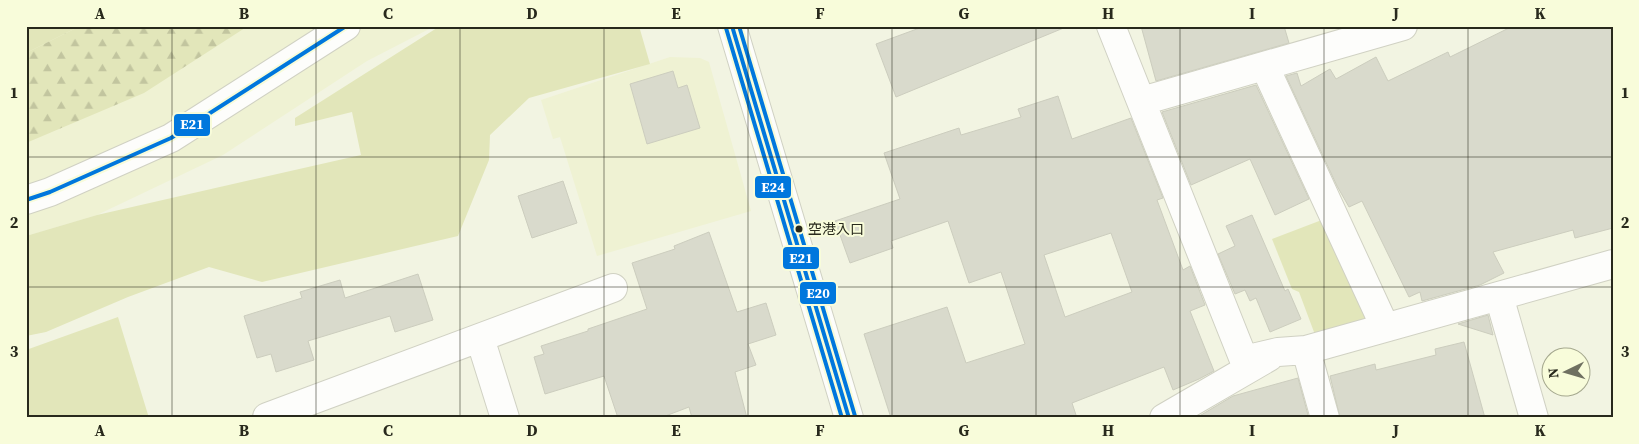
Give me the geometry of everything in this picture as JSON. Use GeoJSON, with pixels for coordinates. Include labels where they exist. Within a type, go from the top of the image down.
{"type":"FeatureCollection","features":[{"type":"Feature","properties":{"kind":"main road"},"geometry":{"type":"LineString","coordinates":[[26,200],[50,192],[171,138],[346,26]]}},
{"type":"Feature","properties":{"kind":"main road"},"geometry":{"type":"LineString","coordinates":[[732,26],[849,418]]}},
{"type":"Feature","properties":{"kind":"main road"},"geometry":{"type":"LineString","coordinates":[[1111,26],[1244,360],[1278,352],[1306,350],[1613,264]]}},
{"type":"Feature","properties":{"kind":"main road"},"geometry":{"type":"LineString","coordinates":[[1142,102],[1396,27]]}},
{"type":"Feature","properties":{"kind":"main road"},"geometry":{"type":"LineString","coordinates":[[1265,67],[1385,327]]}},
{"type":"Feature","properties":{"kind":"main road"},"geometry":{"type":"LineString","coordinates":[[268,418],[267,416],[613,288]]}},
{"type":"Feature","properties":{"kind":"main road"},"geometry":{"type":"LineString","coordinates":[[1499,296],[1534,418]]}},
{"type":"Feature","properties":{"kind":"main road"},"geometry":{"type":"LineString","coordinates":[[480,338],[505,418]]}},
{"type":"Feature","properties":{"kind":"main road"},"geometry":{"type":"LineString","coordinates":[[1306,350],[1325,418]]}},
{"type":"Feature","properties":{"kind":"main road"},"geometry":{"type":"LineString","coordinates":[[1164,418],[1278,352]]}},
{"type":"Feature","properties":{"kind":"shaded area"},"geometry":{"type":"Polygon","coordinates":[[[26,26],[435,26],[367,61],[223,155],[97,215],[26,236],[26,26]]]}},
{"type":"Feature","properties":{"kind":"shaded area"},"geometry":{"type":"Polygon","coordinates":[[[670,57],[700,58],[709,62],[751,211],[597,256],[560,137],[553,139],[541,100],[670,57]]]}},
{"type":"Feature","properties":{"kind":"green space"},"geometry":{"type":"Polygon","coordinates":[[[26,26],[80,26],[26,53],[26,26]]]}},
{"type":"Feature","properties":{"kind":"green space"},"geometry":{"type":"Polygon","coordinates":[[[80,26],[248,26],[144,93],[26,143],[26,53],[80,26]]]}},
{"type":"Feature","properties":{"kind":"green space"},"geometry":{"type":"Polygon","coordinates":[[[440,26],[639,26],[650,64],[529,98],[490,135],[489,160],[458,236],[262,282],[209,267],[128,297],[46,332],[26,336],[26,236],[97,215],[361,155],[352,112],[295,126],[295,118],[440,26]]]}},
{"type":"Feature","properties":{"kind":"green space"},"geometry":{"type":"Polygon","coordinates":[[[1327,218],[1376,324],[1317,340],[1299,292],[1292,289],[1272,239],[1327,218]]]}},
{"type":"Feature","properties":{"kind":"green space"},"geometry":{"type":"Polygon","coordinates":[[[118,317],[149,418],[26,418],[26,350],[118,317]]]}},
{"type":"Feature","properties":{"kind":"building"},"geometry":{"type":"Polygon","coordinates":[[[925,26],[1066,27],[896,97],[876,44],[925,26]]]}},
{"type":"Feature","properties":{"kind":"building"},"geometry":{"type":"Polygon","coordinates":[[[1141,26],[1284,26],[1289,43],[1156,81],[1141,26]]]}},
{"type":"Feature","properties":{"kind":"building"},"geometry":{"type":"Polygon","coordinates":[[[1513,26],[1613,26],[1613,228],[1575,238],[1573,230],[1493,252],[1504,273],[1480,285],[1422,301],[1420,292],[1409,297],[1362,201],[1349,207],[1337,186],[1286,76],[1297,73],[1301,86],[1330,69],[1336,79],[1376,57],[1388,81],[1448,52],[1450,57],[1513,26]]]}},
{"type":"Feature","properties":{"kind":"building"},"geometry":{"type":"Polygon","coordinates":[[[673,71],[678,88],[687,85],[700,128],[647,144],[630,84],[673,71]]]}},
{"type":"Feature","properties":{"kind":"building"},"geometry":{"type":"Polygon","coordinates":[[[1256,85],[1309,199],[1275,215],[1250,159],[1191,185],[1162,112],[1256,85]]]}},
{"type":"Feature","properties":{"kind":"building"},"geometry":{"type":"Polygon","coordinates":[[[1058,96],[1072,139],[1131,118],[1163,198],[1157,200],[1183,270],[1190,266],[1205,305],[1190,311],[1214,371],[1173,390],[1164,367],[1072,403],[1077,418],[891,418],[864,334],[947,307],[966,363],[1025,344],[1001,272],[969,283],[948,221],[891,241],[893,248],[850,263],[835,221],[900,199],[884,153],[959,128],[961,135],[1021,117],[1018,109],[1058,96]],[[1111,233],[1044,255],[1065,317],[1132,292],[1111,233]]]}},
{"type":"Feature","properties":{"kind":"building"},"geometry":{"type":"Polygon","coordinates":[[[563,181],[577,223],[532,238],[518,196],[563,181]]]}},
{"type":"Feature","properties":{"kind":"building"},"geometry":{"type":"Polygon","coordinates":[[[1252,215],[1285,291],[1288,289],[1301,319],[1270,332],[1256,298],[1250,301],[1245,290],[1235,294],[1218,254],[1235,246],[1226,226],[1252,215]]]}},
{"type":"Feature","properties":{"kind":"building"},"geometry":{"type":"Polygon","coordinates":[[[709,232],[737,312],[766,303],[776,335],[748,344],[756,365],[735,372],[747,418],[692,418],[689,407],[660,418],[618,418],[604,376],[545,394],[534,357],[544,354],[541,346],[647,309],[632,263],[675,249],[674,246],[709,232]]]}},
{"type":"Feature","properties":{"kind":"building"},"geometry":{"type":"Polygon","coordinates":[[[418,274],[433,320],[395,332],[390,316],[308,341],[314,360],[276,372],[271,354],[257,358],[244,316],[302,298],[300,292],[340,280],[345,298],[418,274]]]}},
{"type":"Feature","properties":{"kind":"building"},"geometry":{"type":"Polygon","coordinates":[[[1488,315],[1493,335],[1458,324],[1488,315]]]}},
{"type":"Feature","properties":{"kind":"building"},"geometry":{"type":"Polygon","coordinates":[[[1464,342],[1485,418],[1340,418],[1330,376],[1375,364],[1376,370],[1436,355],[1435,349],[1464,342]]]}},
{"type":"Feature","properties":{"kind":"building"},"geometry":{"type":"Polygon","coordinates":[[[1298,378],[1308,415],[1299,418],[1196,418],[1233,396],[1298,378]]]}},
{"type":"Feature","properties":{"kind":"transit line","name":"E21"},"geometry":{"type":"LineString","coordinates":[[26,200],[50,192],[171,138],[346,26]]}},
{"type":"Feature","properties":{"kind":"transit line","name":"E21"},"geometry":{"type":"LineString","coordinates":[[732,26],[849,418]]}},
{"type":"Feature","properties":{"kind":"transit line","name":"E20"},"geometry":{"type":"LineString","coordinates":[[739,26],[855,416]]}},
{"type":"Feature","properties":{"kind":"transit line","name":"E24"},"geometry":{"type":"LineString","coordinates":[[726,28],[842,418]]}},
{"type":"Feature","properties":{"kind":"place","name":"空港入口"},"geometry":{"type":"Point","coordinates":[799,229]}}]}
